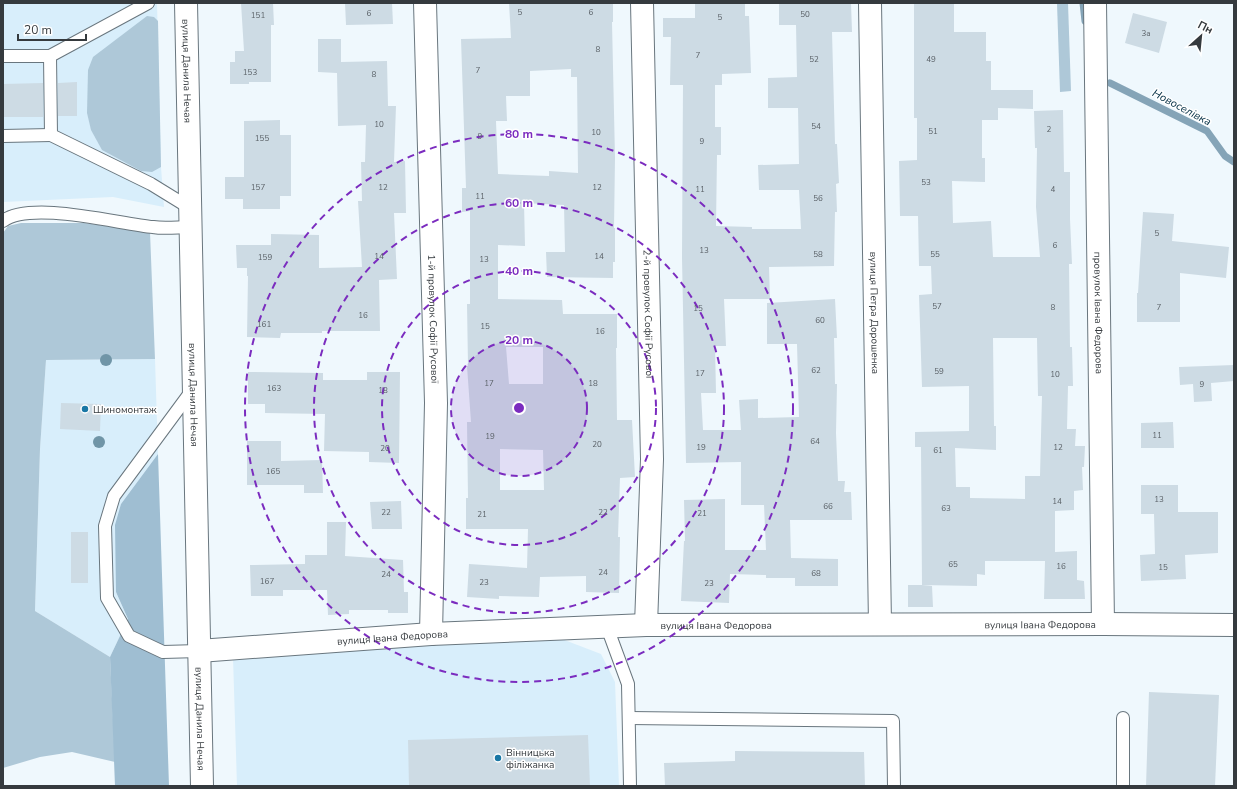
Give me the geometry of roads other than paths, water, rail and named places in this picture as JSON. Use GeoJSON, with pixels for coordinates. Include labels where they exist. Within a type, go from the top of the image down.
{"type":"FeatureCollection","features":[{"type":"Feature","properties":{"kind":"street","name":"вулиця Данила Нечая"},"geometry":{"type":"LineString","coordinates":[[186,3],[202,786]]}},
{"type":"Feature","properties":{"kind":"street","name":"1-й провулок Софії Русової"},"geometry":{"type":"LineString","coordinates":[[425,3],[436,403],[431,634]]}},
{"type":"Feature","properties":{"kind":"street","name":"2-й провулок Софії Русової"},"geometry":{"type":"LineString","coordinates":[[642,3],[652,459],[646,625]]}},
{"type":"Feature","properties":{"kind":"street","name":"вулиця Петра Дорошенка"},"geometry":{"type":"LineString","coordinates":[[870,3],[880,624]]}},
{"type":"Feature","properties":{"kind":"street","name":"провулок Івана Федорова"},"geometry":{"type":"LineString","coordinates":[[1095,3],[1103,624]]}},
{"type":"Feature","properties":{"kind":"street","name":"вулиця Івана Федорова"},"geometry":{"type":"LineString","coordinates":[[199,650],[431,634],[646,625],[1234,625]]}},
{"type":"Feature","properties":{"kind":"lane"},"geometry":{"type":"LineString","coordinates":[[3,56],[50,56],[148,3]]}},
{"type":"Feature","properties":{"kind":"lane"},"geometry":{"type":"LineString","coordinates":[[50,56],[51,135]]}},
{"type":"Feature","properties":{"kind":"lane"},"geometry":{"type":"LineString","coordinates":[[3,136],[51,135],[151,184],[190,218]]}},
{"type":"Feature","properties":{"kind":"lane"},"geometry":{"type":"LineString","coordinates":[[3,221],[6,218],[26,213],[63,213],[154,228],[190,218]]}},
{"type":"Feature","properties":{"kind":"lane"},"geometry":{"type":"LineString","coordinates":[[194,388],[114,496],[105,526],[107,598],[129,636],[163,652],[199,650]]}},
{"type":"Feature","properties":{"kind":"lane"},"geometry":{"type":"LineString","coordinates":[[607,627],[628,684],[630,786]]}},
{"type":"Feature","properties":{"kind":"lane"},"geometry":{"type":"LineString","coordinates":[[629,718],[893,721],[894,786]]}},
{"type":"Feature","properties":{"kind":"lane"},"geometry":{"type":"LineString","coordinates":[[1123,718],[1123,786]]}},
{"type":"Feature","properties":{"kind":"waterway","name":"Новоселівка"},"geometry":{"type":"LineString","coordinates":[[1083,3],[1085,21]]}},
{"type":"Feature","properties":{"kind":"waterway","name":"Новоселівка"},"geometry":{"type":"LineString","coordinates":[[1110,83],[1207,131],[1225,156],[1234,162]]}},
{"type":"Feature","properties":{"kind":"place","name":"Шиномонтаж"},"geometry":{"type":"Point","coordinates":[85,409]}},
{"type":"Feature","properties":{"kind":"place","name":"Вінницька філіжанка"},"geometry":{"type":"Point","coordinates":[498,758]}}]}
